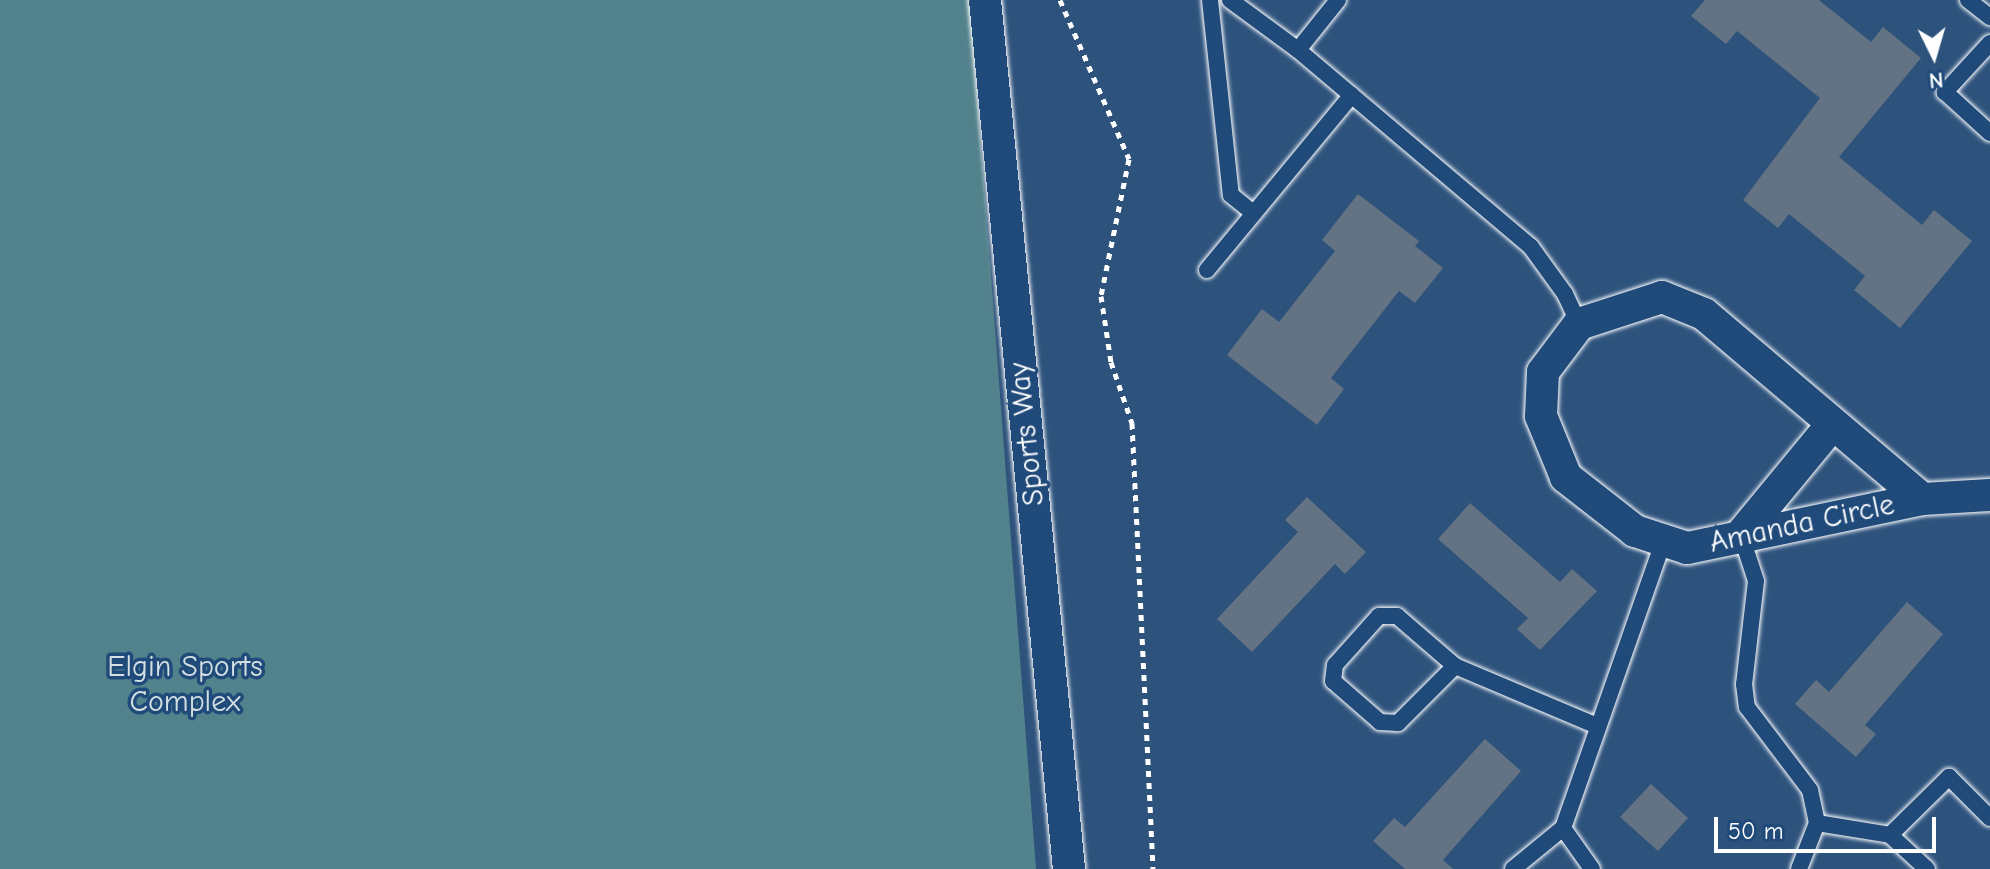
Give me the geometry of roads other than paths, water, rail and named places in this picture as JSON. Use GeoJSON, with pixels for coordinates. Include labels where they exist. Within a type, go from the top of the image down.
{"type":"FeatureCollection","features":[{"type":"Feature","properties":{"kind":"street","name":"Sports Way"},"geometry":{"type":"LineString","coordinates":[[985,0],[1069,869]]}},
{"type":"Feature","properties":{"kind":"street","name":"Amanda Circle"},"geometry":{"type":"LineString","coordinates":[[1662,297],[1704,314],[1831,426],[1922,499],[1687,548],[1635,531],[1566,477],[1541,416],[1543,372],[1579,324],[1662,297]]}},
{"type":"Feature","properties":{"kind":"street"},"geometry":{"type":"LineString","coordinates":[[1741,535],[1831,426]]}},
{"type":"Feature","properties":{"kind":"street"},"geometry":{"type":"LineString","coordinates":[[1922,499],[1990,495]]}},
{"type":"Feature","properties":{"kind":"lane"},"geometry":{"type":"LineString","coordinates":[[1210,0],[1231,195],[1253,213]]}},
{"type":"Feature","properties":{"kind":"lane"},"geometry":{"type":"LineString","coordinates":[[1230,0],[1298,50],[1531,247],[1565,294],[1579,324]]}},
{"type":"Feature","properties":{"kind":"lane"},"geometry":{"type":"LineString","coordinates":[[1298,50],[1338,0]]}},
{"type":"Feature","properties":{"kind":"lane"},"geometry":{"type":"LineString","coordinates":[[1968,0],[1990,17]]}},
{"type":"Feature","properties":{"kind":"lane"},"geometry":{"type":"LineString","coordinates":[[1990,43],[1945,92],[1990,133]]}},
{"type":"Feature","properties":{"kind":"lane"},"geometry":{"type":"LineString","coordinates":[[1207,270],[1352,95]]}},
{"type":"Feature","properties":{"kind":"lane"},"geometry":{"type":"LineString","coordinates":[[1741,535],[1756,581],[1744,684],[1747,707],[1810,790],[1817,823],[1799,869]]}},
{"type":"Feature","properties":{"kind":"lane"},"geometry":{"type":"LineString","coordinates":[[1513,869],[1563,828],[1664,540]]}},
{"type":"Feature","properties":{"kind":"lane"},"geometry":{"type":"LineString","coordinates":[[1455,666],[1398,723],[1380,722],[1333,681],[1335,665],[1379,616],[1397,616],[1455,666],[1597,726]]}},
{"type":"Feature","properties":{"kind":"lane"},"geometry":{"type":"LineString","coordinates":[[1890,835],[1949,777],[1990,818]]}},
{"type":"Feature","properties":{"kind":"lane"},"geometry":{"type":"LineString","coordinates":[[1817,823],[1890,835],[1927,869]]}},
{"type":"Feature","properties":{"kind":"lane"},"geometry":{"type":"LineString","coordinates":[[1563,828],[1592,869]]}},
{"type":"Feature","properties":{"kind":"park label","name":"Elgin Sports Complex"},"geometry":{"type":"Point","coordinates":[185,684]}}]}
